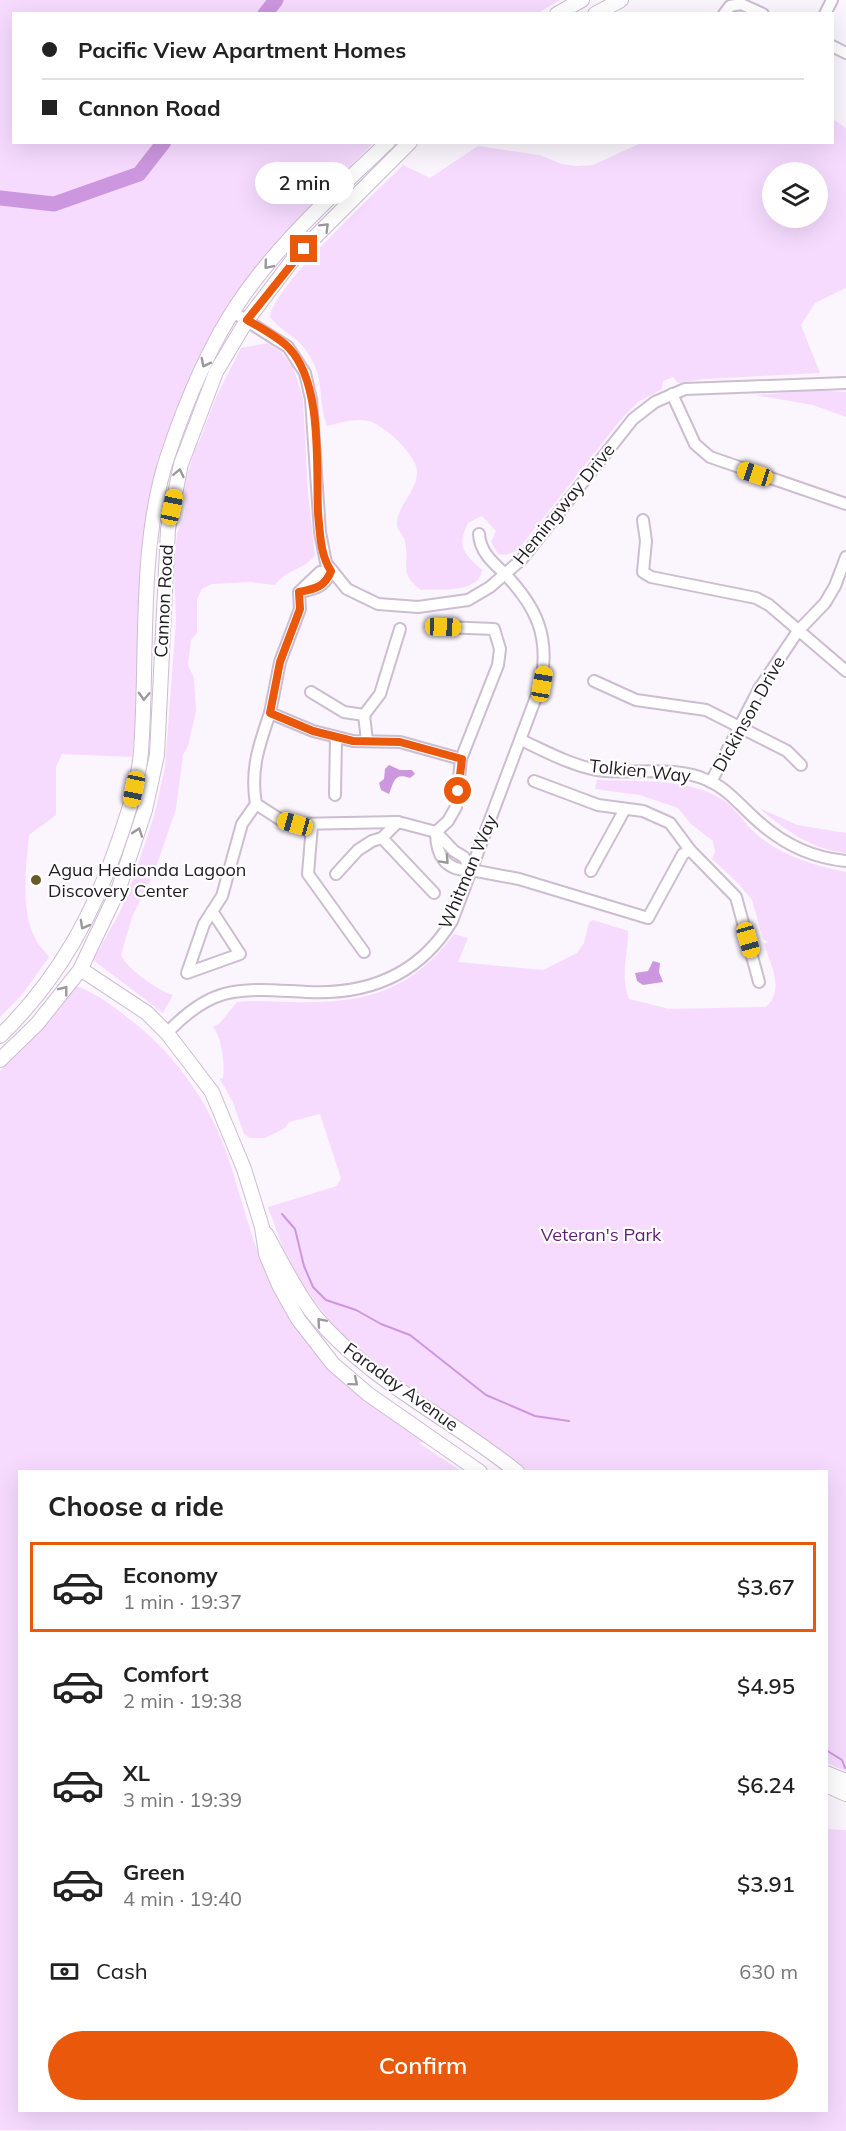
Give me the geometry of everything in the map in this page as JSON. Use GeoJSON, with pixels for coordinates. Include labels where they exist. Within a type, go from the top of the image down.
{"type":"FeatureCollection","features":[{"type":"Feature","properties":{"kind":"main road"},"geometry":{"type":"LineString","coordinates":[[561,12],[582,0]]}},
{"type":"Feature","properties":{"kind":"main road"},"geometry":{"type":"LineString","coordinates":[[598,12],[621,0]]}},
{"type":"Feature","properties":{"kind":"main road","name":"Cannon Road"},"geometry":{"type":"LineString","coordinates":[[0,1036],[32,1004],[64,960],[105,882],[131,806],[141,753],[153,527],[166,460],[202,365],[233,312],[283,248],[386,144]]}},
{"type":"Feature","properties":{"kind":"main road","name":"Cannon Road"},"geometry":{"type":"LineString","coordinates":[[0,1060],[37,1024],[82,971],[119,888],[145,810],[157,755],[168,529],[181,464],[216,372],[247,320],[295,257],[408,144]]}},
{"type":"Feature","properties":{"kind":"main road","name":"Faraday Avenue"},"geometry":{"type":"LineString","coordinates":[[64,960],[147,1013],[200,1072],[221,1109],[244,1169],[262,1227],[266,1254],[279,1285],[298,1319],[333,1364],[368,1394],[477,1470]]}},
{"type":"Feature","properties":{"kind":"main road","name":"Faraday Avenue"},"geometry":{"type":"LineString","coordinates":[[262,1227],[302,1299],[336,1339],[376,1373],[514,1470]]}},
{"type":"Feature","properties":{"kind":"main road"},"geometry":{"type":"LineString","coordinates":[[828,1774],[846,1781]]}},
{"type":"Feature","properties":{"kind":"main road"},"geometry":{"type":"LineString","coordinates":[[828,1786],[846,1794]]}},
{"type":"Feature","properties":{"kind":"street"},"geometry":{"type":"LineString","coordinates":[[726,12],[730,6],[741,4],[759,12]]}},
{"type":"Feature","properties":{"kind":"street","name":"Hemingway Drive"},"geometry":{"type":"LineString","coordinates":[[233,312],[288,347],[308,379],[320,532],[326,563],[347,589],[378,604],[418,607],[468,600],[490,587],[522,559],[633,419],[655,402],[685,389],[846,383]]}},
{"type":"Feature","properties":{"kind":"street"},"geometry":{"type":"LineString","coordinates":[[672,394],[695,444],[710,456],[846,504]]}},
{"type":"Feature","properties":{"kind":"street"},"geometry":{"type":"LineString","coordinates":[[643,520],[646,541],[643,572],[651,577],[756,598],[769,606],[846,671]]}},
{"type":"Feature","properties":{"kind":"street","name":"Whitman Way"},"geometry":{"type":"LineString","coordinates":[[167,1033],[197,1008],[223,994],[265,990],[347,992],[367,988],[402,972],[426,954],[445,932],[542,684],[545,643],[538,618],[505,574],[488,558],[480,542],[479,534]]}},
{"type":"Feature","properties":{"kind":"street","name":"Dickinson Drive"},"geometry":{"type":"LineString","coordinates":[[711,782],[759,689],[798,631],[825,603],[835,586],[846,557]]}},
{"type":"Feature","properties":{"kind":"street"},"geometry":{"type":"LineString","coordinates":[[212,911],[240,954],[187,973],[204,924],[212,911],[222,896],[242,824],[256,804],[253,773],[256,756],[270,713],[280,662],[300,609],[299,592],[316,589],[328,580],[331,571]]}},
{"type":"Feature","properties":{"kind":"street"},"geometry":{"type":"LineString","coordinates":[[443,627],[494,629],[500,649],[498,665],[462,759],[456,807],[448,821],[436,832],[436,849],[442,860],[459,870],[519,879],[648,918],[682,854],[690,850]]}},
{"type":"Feature","properties":{"kind":"street"},"geometry":{"type":"LineString","coordinates":[[367,741],[364,715],[380,694],[400,629]]}},
{"type":"Feature","properties":{"kind":"street"},"geometry":{"type":"LineString","coordinates":[[594,681],[636,700],[706,710],[787,751],[801,765]]}},
{"type":"Feature","properties":{"kind":"street"},"geometry":{"type":"LineString","coordinates":[[311,692],[344,712],[364,715]]}},
{"type":"Feature","properties":{"kind":"street"},"geometry":{"type":"LineString","coordinates":[[270,713],[313,731],[336,737],[400,742],[462,759]]}},
{"type":"Feature","properties":{"kind":"street"},"geometry":{"type":"LineString","coordinates":[[335,795],[336,737]]}},
{"type":"Feature","properties":{"kind":"street","name":"Tolkien Way"},"geometry":{"type":"LineString","coordinates":[[520,740],[570,763],[598,770],[689,774],[711,782],[728,792],[760,824],[801,852],[846,861]]}},
{"type":"Feature","properties":{"kind":"street"},"geometry":{"type":"LineString","coordinates":[[534,781],[598,805],[643,811],[670,823],[690,850],[736,897],[759,982]]}},
{"type":"Feature","properties":{"kind":"street"},"geometry":{"type":"LineString","coordinates":[[256,804],[281,820],[312,825],[398,822],[436,832]]}},
{"type":"Feature","properties":{"kind":"street"},"geometry":{"type":"LineString","coordinates":[[591,871],[625,809]]}},
{"type":"Feature","properties":{"kind":"street"},"geometry":{"type":"LineString","coordinates":[[336,874],[358,850],[382,838],[398,822]]}},
{"type":"Feature","properties":{"kind":"street"},"geometry":{"type":"LineString","coordinates":[[312,825],[308,874],[364,952]]}},
{"type":"Feature","properties":{"kind":"street"},"geometry":{"type":"LineString","coordinates":[[382,838],[434,893]]}},
{"type":"Feature","properties":{"kind":"green space"},"geometry":{"type":"Polygon","coordinates":[[[0,0],[560,0],[539,12],[12,12],[12,144],[372,144],[271,248],[202,350],[158,458],[140,560],[136,724],[132,757],[62,754],[56,767],[56,815],[29,835],[26,874],[27,914],[30,926],[36,941],[49,957],[21,996],[0,1017],[0,0]]]}},
{"type":"Feature","properties":{"kind":"green space"},"geometry":{"type":"Polygon","coordinates":[[[834,120],[846,128],[846,288],[815,303],[801,325],[820,373],[704,379],[678,383],[673,377],[663,381],[662,389],[638,402],[623,417],[517,551],[504,555],[498,554],[491,542],[496,531],[482,516],[468,523],[462,544],[466,554],[482,570],[479,578],[466,587],[457,589],[421,590],[407,573],[405,542],[397,522],[398,515],[417,478],[415,464],[390,433],[374,423],[358,420],[327,426],[319,378],[312,359],[301,344],[270,317],[288,284],[307,262],[403,165],[430,178],[478,146],[539,155],[562,164],[593,165],[639,144],[834,144],[834,120]]]}},
{"type":"Feature","properties":{"kind":"green space"},"geometry":{"type":"Polygon","coordinates":[[[268,343],[281,352],[293,367],[303,398],[308,493],[315,556],[285,575],[275,585],[251,582],[212,584],[202,589],[197,599],[197,633],[191,640],[188,665],[194,678],[196,711],[188,746],[183,755],[176,809],[154,873],[132,917],[121,955],[129,966],[144,979],[173,995],[163,1013],[93,960],[120,912],[134,877],[154,816],[165,767],[176,621],[174,569],[177,533],[184,518],[186,504],[184,487],[196,445],[216,397],[241,348],[268,343]]]}},
{"type":"Feature","properties":{"kind":"green space"},"geometry":{"type":"Polygon","coordinates":[[[820,390],[846,392],[846,417],[813,405],[755,395],[820,390]]]}},
{"type":"Feature","properties":{"kind":"green space","name":"Veteran's Park"},"geometry":{"type":"Polygon","coordinates":[[[597,780],[662,782],[694,787],[727,803],[755,833],[775,848],[809,863],[846,872],[846,1771],[828,1763],[828,1470],[526,1470],[380,1369],[343,1336],[314,1301],[283,1248],[268,1207],[337,1186],[341,1178],[320,1114],[289,1122],[285,1128],[265,1138],[250,1138],[244,1134],[233,1102],[220,1079],[223,1078],[224,1072],[222,1051],[219,1037],[213,1027],[220,1023],[237,1002],[341,1001],[383,991],[420,970],[454,934],[468,938],[458,962],[543,970],[577,953],[584,943],[589,923],[593,920],[628,931],[625,982],[629,999],[669,1009],[766,1007],[772,1000],[776,985],[764,944],[768,942],[763,939],[752,900],[738,883],[712,859],[715,852],[713,841],[691,824],[678,808],[640,795],[595,789],[597,780]]]}},
{"type":"Feature","properties":{"kind":"green space"},"geometry":{"type":"Polygon","coordinates":[[[759,808],[797,825],[846,833],[846,853],[810,843],[779,824],[759,808]]]}},
{"type":"Feature","properties":{"kind":"green space"},"geometry":{"type":"Polygon","coordinates":[[[76,986],[108,1003],[151,1037],[177,1065],[209,1112],[224,1146],[268,1278],[291,1320],[324,1360],[361,1395],[425,1442],[419,1443],[460,1470],[18,1470],[18,2112],[828,2112],[828,1829],[846,1830],[846,2131],[0,2130],[0,1071],[76,986]]]}},
{"type":"Feature","properties":{"kind":"shaded area"},"geometry":{"type":"Polygon","coordinates":[[[389,765],[400,770],[412,770],[415,774],[410,778],[401,776],[395,779],[389,794],[381,790],[379,783],[384,779],[385,769],[389,765]]]}},
{"type":"Feature","properties":{"kind":"shaded area"},"geometry":{"type":"Polygon","coordinates":[[[653,961],[660,963],[659,972],[663,982],[643,985],[637,981],[635,973],[648,971],[653,961]]]}},
{"type":"Feature","properties":{"kind":"waterway"},"geometry":{"type":"LineString","coordinates":[[267,12],[276,0]]}},
{"type":"Feature","properties":{"kind":"waterway"},"geometry":{"type":"LineString","coordinates":[[0,198],[54,204],[139,174],[162,144]]}},
{"type":"Feature","properties":{"kind":"waterway"},"geometry":{"type":"LineString","coordinates":[[282,1214],[295,1229],[304,1266],[313,1287],[326,1300],[356,1310],[381,1324],[410,1335],[486,1395],[535,1416],[569,1421]]}},
{"type":"Feature","properties":{"kind":"waterway"},"geometry":{"type":"LineString","coordinates":[[828,1751],[842,1760],[845,1768]]}},
{"type":"Feature","properties":{"kind":"place","name":"Agua Hedionda Lagoon Discovery Center"},"geometry":{"type":"Point","coordinates":[36,880]}},
{"type":"Feature","properties":{"kind":"route"},"geometry":{"type":"LineString","coordinates":[[304,249],[295,257],[247,320],[288,347],[297,358],[308,379],[320,532],[326,563],[331,571],[328,580],[316,589],[299,592],[300,609],[280,662],[270,713],[313,731],[353,741],[400,742],[462,759],[458,791]]}}]}
